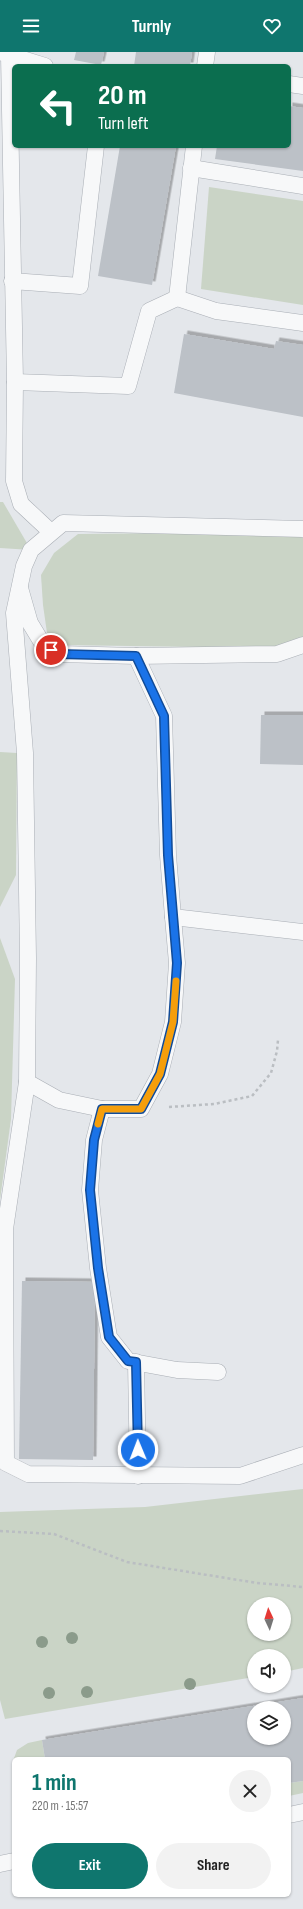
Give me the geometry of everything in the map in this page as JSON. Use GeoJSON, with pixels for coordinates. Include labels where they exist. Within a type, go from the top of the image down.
{"type":"FeatureCollection","features":[{"type":"Feature","properties":{"kind":"lane"},"geometry":{"type":"LineString","coordinates":[[205,64],[207,52]]}},
{"type":"Feature","properties":{"kind":"lane"},"geometry":{"type":"LineString","coordinates":[[38,64],[5,54],[15,382],[14,481],[21,504],[51,532]]}},
{"type":"Feature","properties":{"kind":"lane"},"geometry":{"type":"LineString","coordinates":[[291,84],[303,86]]}},
{"type":"Feature","properties":{"kind":"lane"},"geometry":{"type":"LineString","coordinates":[[12,282],[80,286],[96,148]]}},
{"type":"Feature","properties":{"kind":"lane"},"geometry":{"type":"LineString","coordinates":[[177,298],[194,148]]}},
{"type":"Feature","properties":{"kind":"lane"},"geometry":{"type":"LineString","coordinates":[[191,168],[303,186]]}},
{"type":"Feature","properties":{"kind":"lane"},"geometry":{"type":"LineString","coordinates":[[15,382],[128,386],[149,311],[177,298],[216,311],[303,323]]}},
{"type":"Feature","properties":{"kind":"lane"},"geometry":{"type":"LineString","coordinates":[[303,529],[63,523],[31,550],[24,566],[14,613],[25,753],[28,958],[27,1082],[5,1229],[6,1463],[28,1474],[240,1476],[303,1455]]}},
{"type":"Feature","properties":{"kind":"lane"},"geometry":{"type":"LineString","coordinates":[[20,587],[30,623],[44,646],[59,654],[136,656],[277,654],[303,645]]}},
{"type":"Feature","properties":{"kind":"lane"},"geometry":{"type":"LineString","coordinates":[[27,1082],[59,1100],[102,1109],[141,1109],[160,1074],[173,1022],[177,963],[168,855],[164,716],[136,656]]}},
{"type":"Feature","properties":{"kind":"lane"},"geometry":{"type":"LineString","coordinates":[[174,917],[303,932]]}},
{"type":"Feature","properties":{"kind":"lane"},"geometry":{"type":"LineString","coordinates":[[102,1109],[94,1140],[90,1190],[98,1268],[109,1337],[128,1361],[177,1370],[218,1372]]}},
{"type":"Feature","properties":{"kind":"lane"},"geometry":{"type":"LineString","coordinates":[[136,1362],[138,1476]]}},
{"type":"Feature","properties":{"kind":"lane"},"geometry":{"type":"LineString","coordinates":[[291,1815],[303,1812]]}},
{"type":"Feature","properties":{"kind":"lane"},"geometry":{"type":"LineString","coordinates":[[0,1864],[12,1861]]}},
{"type":"Feature","properties":{"kind":"path"},"geometry":{"type":"LineString","coordinates":[[141,1109],[214,1104],[252,1096],[271,1073],[277,1051],[278,1040]]}},
{"type":"Feature","properties":{"kind":"path"},"geometry":{"type":"LineString","coordinates":[[0,1531],[54,1534],[127,1562],[258,1583],[303,1587]]}},
{"type":"Feature","properties":{"kind":"green space"},"geometry":{"type":"Polygon","coordinates":[[[209,187],[303,201],[303,305],[201,289],[209,187]]]}},
{"type":"Feature","properties":{"kind":"green space"},"geometry":{"type":"Polygon","coordinates":[[[0,502],[3,502],[31,550],[0,548],[0,502]]]}},
{"type":"Feature","properties":{"kind":"green space"},"geometry":{"type":"Polygon","coordinates":[[[292,532],[303,538],[303,638],[273,648],[59,645],[47,633],[41,575],[54,553],[78,534],[292,532]]]}},
{"type":"Feature","properties":{"kind":"green space"},"geometry":{"type":"Polygon","coordinates":[[[0,752],[17,753],[16,875],[0,907],[0,752]]]}},
{"type":"Feature","properties":{"kind":"green space"},"geometry":{"type":"Polygon","coordinates":[[[0,938],[15,979],[11,1119],[0,1200],[0,938]]]}},
{"type":"Feature","properties":{"kind":"green space"},"geometry":{"type":"Polygon","coordinates":[[[303,1489],[303,1668],[291,1671],[291,1649],[247,1649],[247,1678],[5,1719],[0,1700],[0,1512],[145,1507],[303,1489]]]}},
{"type":"Feature","properties":{"kind":"green space"},"geometry":{"type":"Polygon","coordinates":[[[42,1740],[45,1757],[14,1757],[17,1750],[28,1743],[42,1740]]]}},
{"type":"Feature","properties":{"kind":"green space"},"geometry":{"type":"Polygon","coordinates":[[[303,1781],[303,1793],[291,1796],[291,1783],[303,1781]]]}},
{"type":"Feature","properties":{"kind":"building"},"geometry":{"type":"Polygon","coordinates":[[[76,52],[104,52],[101,64],[74,60],[76,52]]]}},
{"type":"Feature","properties":{"kind":"building"},"geometry":{"type":"Polygon","coordinates":[[[136,52],[192,52],[190,64],[134,64],[136,52]]]}},
{"type":"Feature","properties":{"kind":"building"},"geometry":{"type":"Polygon","coordinates":[[[291,106],[303,108],[303,171],[215,159],[217,148],[291,148],[291,106]]]}},
{"type":"Feature","properties":{"kind":"building"},"geometry":{"type":"Polygon","coordinates":[[[120,148],[176,148],[152,285],[98,276],[120,148]]]}},
{"type":"Feature","properties":{"kind":"building"},"geometry":{"type":"Polygon","coordinates":[[[184,334],[274,349],[276,341],[303,345],[303,417],[174,393],[184,334]]]}},
{"type":"Feature","properties":{"kind":"building"},"geometry":{"type":"Polygon","coordinates":[[[261,715],[303,715],[303,765],[260,764],[261,715]]]}},
{"type":"Feature","properties":{"kind":"building"},"geometry":{"type":"Polygon","coordinates":[[[22,1281],[95,1282],[93,1460],[19,1459],[22,1281]]]}},
{"type":"Feature","properties":{"kind":"building"},"geometry":{"type":"Polygon","coordinates":[[[303,1698],[303,1781],[291,1783],[291,1757],[45,1757],[42,1740],[247,1707],[247,1745],[291,1745],[291,1701],[284,1701],[303,1698]]]}},
{"type":"Feature","properties":{"kind":"slow traffic"},"geometry":{"type":"LineString","coordinates":[[98,1124],[102,1109],[141,1109],[160,1074],[173,1022],[176,981]]}},
{"type":"Feature","properties":{"kind":"route"},"geometry":{"type":"LineString","coordinates":[[51,650],[59,654],[136,656],[164,716],[168,855],[177,963],[173,1022],[160,1074],[141,1109],[102,1109],[94,1140],[90,1190],[98,1268],[109,1337],[128,1361],[136,1362],[138,1450]]}}]}
